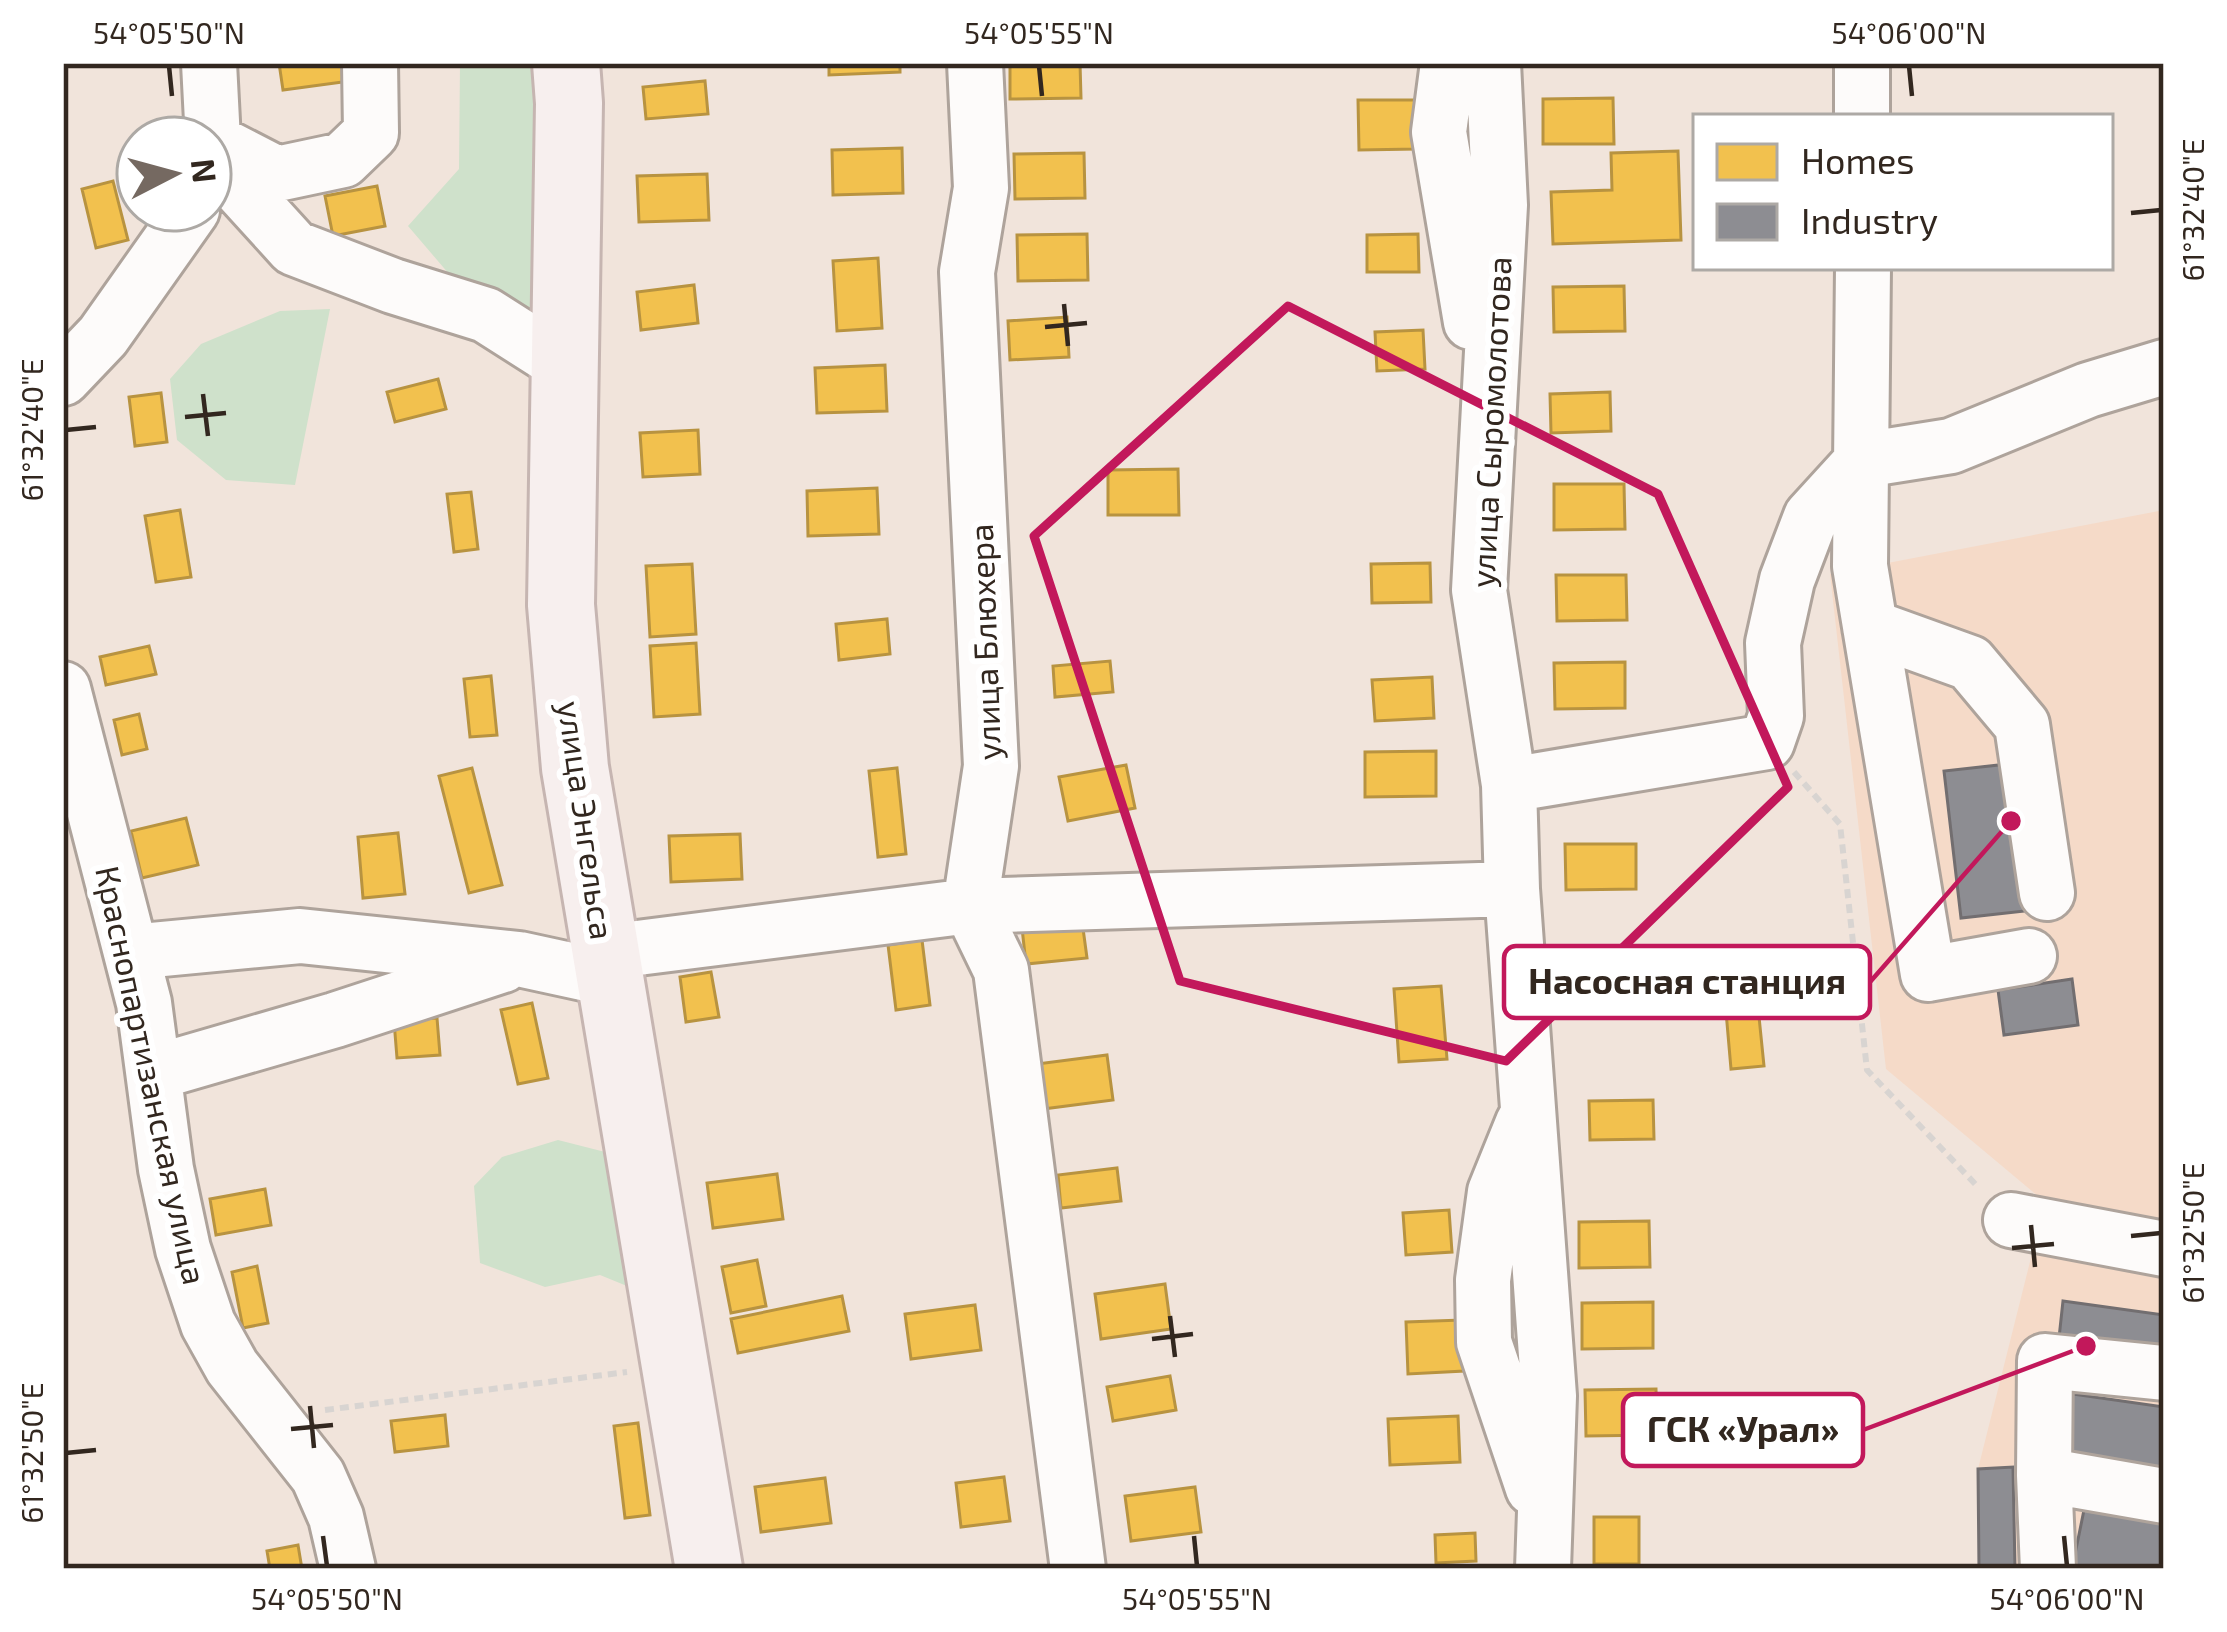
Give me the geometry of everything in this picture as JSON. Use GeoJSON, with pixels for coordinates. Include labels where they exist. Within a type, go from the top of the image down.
{"type":"FeatureCollection","features":[{"type":"Feature","properties":{"kind":"main road","name":"улица Энгельса"},"geometry":{"type":"LineString","coordinates":[[566,63],[560,604],[574,768],[709,1569]]}},
{"type":"Feature","properties":{"kind":"street"},"geometry":{"type":"LineString","coordinates":[[169,63],[203,114]]}},
{"type":"Feature","properties":{"kind":"street"},"geometry":{"type":"LineString","coordinates":[[234,144],[277,174],[343,160],[370,133],[370,63]]}},
{"type":"Feature","properties":{"kind":"street","name":"улица Блюхера"},"geometry":{"type":"LineString","coordinates":[[970,906],[991,766],[967,272],[981,188],[975,63]]}},
{"type":"Feature","properties":{"kind":"street"},"geometry":{"type":"LineString","coordinates":[[1448,63],[1439,132],[1467,307],[1491,394]]}},
{"type":"Feature","properties":{"kind":"street","name":"улица Сыромолотова"},"geometry":{"type":"LineString","coordinates":[[1493,63],[1500,205],[1479,590],[1509,785],[1512,889],[1549,1396],[1544,1547]]}},
{"type":"Feature","properties":{"kind":"street"},"geometry":{"type":"LineString","coordinates":[[1862,63],[1862,114]]}},
{"type":"Feature","properties":{"kind":"street"},"geometry":{"type":"LineString","coordinates":[[234,160],[294,248],[486,315],[563,364]]}},
{"type":"Feature","properties":{"kind":"street"},"geometry":{"type":"LineString","coordinates":[[63,378],[103,336],[175,234]]}},
{"type":"Feature","properties":{"kind":"street"},"geometry":{"type":"LineString","coordinates":[[1862,270],[1860,566],[1928,974],[2029,956]]}},
{"type":"Feature","properties":{"kind":"street"},"geometry":{"type":"LineString","coordinates":[[1509,785],[1767,742],[1777,716],[1773,643],[1786,580],[1811,517],[1863,460],[1951,446],[2088,390],[2164,367]]}},
{"type":"Feature","properties":{"kind":"street"},"geometry":{"type":"LineString","coordinates":[[1870,627],[1970,663],[2022,725],[2047,893]]}},
{"type":"Feature","properties":{"kind":"street","name":"Краснопартизанская улица"},"geometry":{"type":"LineString","coordinates":[[63,688],[131,952],[156,1072],[166,1169],[178,1228],[208,1324],[232,1367],[317,1476],[336,1517],[348,1569]]}},
{"type":"Feature","properties":{"kind":"street"},"geometry":{"type":"LineString","coordinates":[[131,952],[300,936],[609,965],[970,906],[1512,889]]}},
{"type":"Feature","properties":{"kind":"street"},"geometry":{"type":"LineString","coordinates":[[970,906],[1000,970],[1078,1569]]}},
{"type":"Feature","properties":{"kind":"street"},"geometry":{"type":"LineString","coordinates":[[300,936],[335,1020]]}},
{"type":"Feature","properties":{"kind":"street"},"geometry":{"type":"LineString","coordinates":[[156,1072],[519,959]]}},
{"type":"Feature","properties":{"kind":"street"},"geometry":{"type":"LineString","coordinates":[[2011,1220],[2164,1249]]}},
{"type":"Feature","properties":{"kind":"street"},"geometry":{"type":"LineString","coordinates":[[2048,1569],[2045,1360],[2164,1373]]}},
{"type":"Feature","properties":{"kind":"street"},"geometry":{"type":"LineString","coordinates":[[2044,1475],[2164,1496]]}},
{"type":"Feature","properties":{"kind":"path"},"geometry":{"type":"LineString","coordinates":[[1767,742],[1840,824],[1867,1070],[2011,1220]]}},
{"type":"Feature","properties":{"kind":"path"},"geometry":{"type":"LineString","coordinates":[[286,1434],[330,1407],[676,1366]]}},
{"type":"Feature","properties":{"kind":"highlighted area"},"geometry":{"type":"Polygon","coordinates":[[[1288,306],[1658,494],[1788,787],[1506,1061],[1180,981],[1034,536],[1288,306]]]}},
{"type":"Feature","properties":{"kind":"shaded area"},"geometry":{"type":"Polygon","coordinates":[[[2164,510],[2164,1569],[1979,1569],[1978,1469],[2045,1202],[1886,1069],[1830,574],[2164,510]]]}},
{"type":"Feature","properties":{"kind":"green space"},"geometry":{"type":"Polygon","coordinates":[[[460,63],[536,63],[544,120],[530,317],[467,295],[408,226],[459,169],[460,63]]]}},
{"type":"Feature","properties":{"kind":"green space"},"geometry":{"type":"Polygon","coordinates":[[[330,309],[295,485],[226,480],[177,440],[170,379],[201,344],[280,311],[330,309]]]}},
{"type":"Feature","properties":{"kind":"green space"},"geometry":{"type":"Polygon","coordinates":[[[558,1140],[613,1154],[644,1293],[600,1275],[545,1287],[480,1263],[474,1186],[502,1157],[558,1140]]]}},
{"type":"Feature","properties":{"kind":"building: Homes"},"geometry":{"type":"Polygon","coordinates":[[[279,63],[347,63],[350,81],[283,90],[279,63]]]}},
{"type":"Feature","properties":{"kind":"building: Homes"},"geometry":{"type":"Polygon","coordinates":[[[829,63],[900,63],[900,72],[829,75],[829,63]]]}},
{"type":"Feature","properties":{"kind":"building: Homes"},"geometry":{"type":"Polygon","coordinates":[[[1010,63],[1080,63],[1081,98],[1010,99],[1010,63]]]}},
{"type":"Feature","properties":{"kind":"building: Homes"},"geometry":{"type":"Polygon","coordinates":[[[705,81],[708,114],[646,119],[643,87],[705,81]]]}},
{"type":"Feature","properties":{"kind":"building: Homes"},"geometry":{"type":"Polygon","coordinates":[[[1613,98],[1614,144],[1543,144],[1543,99],[1613,98]]]}},
{"type":"Feature","properties":{"kind":"building: Homes"},"geometry":{"type":"Polygon","coordinates":[[[1358,100],[1416,100],[1416,149],[1359,150],[1358,100]]]}},
{"type":"Feature","properties":{"kind":"building: Homes"},"geometry":{"type":"Polygon","coordinates":[[[902,148],[903,193],[833,195],[832,150],[902,148]]]}},
{"type":"Feature","properties":{"kind":"building: Homes"},"geometry":{"type":"Polygon","coordinates":[[[1678,151],[1681,240],[1553,244],[1551,192],[1612,190],[1611,153],[1678,151]]]}},
{"type":"Feature","properties":{"kind":"building: Homes"},"geometry":{"type":"Polygon","coordinates":[[[1084,153],[1085,198],[1015,199],[1014,154],[1084,153]]]}},
{"type":"Feature","properties":{"kind":"building: Homes"},"geometry":{"type":"Polygon","coordinates":[[[707,174],[709,220],[639,222],[637,176],[707,174]]]}},
{"type":"Feature","properties":{"kind":"building: Homes"},"geometry":{"type":"Polygon","coordinates":[[[113,181],[114,234],[126,234],[128,240],[96,248],[82,189],[113,181]]]}},
{"type":"Feature","properties":{"kind":"building: Homes"},"geometry":{"type":"Polygon","coordinates":[[[377,186],[385,226],[333,236],[325,196],[377,186]]]}},
{"type":"Feature","properties":{"kind":"building: Homes"},"geometry":{"type":"Polygon","coordinates":[[[1087,234],[1088,280],[1018,281],[1017,235],[1087,234]]]}},
{"type":"Feature","properties":{"kind":"building: Homes"},"geometry":{"type":"Polygon","coordinates":[[[1418,234],[1419,272],[1367,272],[1367,235],[1418,234]]]}},
{"type":"Feature","properties":{"kind":"building: Homes"},"geometry":{"type":"Polygon","coordinates":[[[878,258],[882,328],[837,331],[833,261],[878,258]]]}},
{"type":"Feature","properties":{"kind":"building: Homes"},"geometry":{"type":"Polygon","coordinates":[[[694,285],[698,323],[641,330],[637,292],[694,285]]]}},
{"type":"Feature","properties":{"kind":"building: Homes"},"geometry":{"type":"Polygon","coordinates":[[[1624,286],[1625,331],[1554,332],[1553,287],[1624,286]]]}},
{"type":"Feature","properties":{"kind":"building: Homes"},"geometry":{"type":"Polygon","coordinates":[[[1067,317],[1069,357],[1010,360],[1008,321],[1067,317]]]}},
{"type":"Feature","properties":{"kind":"building: Homes"},"geometry":{"type":"Polygon","coordinates":[[[1423,330],[1425,369],[1377,371],[1375,332],[1423,330]]]}},
{"type":"Feature","properties":{"kind":"building: Homes"},"geometry":{"type":"Polygon","coordinates":[[[885,365],[887,411],[817,413],[815,368],[885,365]]]}},
{"type":"Feature","properties":{"kind":"building: Homes"},"geometry":{"type":"Polygon","coordinates":[[[438,379],[446,409],[395,422],[387,392],[438,379]]]}},
{"type":"Feature","properties":{"kind":"building: Homes"},"geometry":{"type":"Polygon","coordinates":[[[1610,392],[1611,431],[1551,433],[1550,394],[1610,392]]]}},
{"type":"Feature","properties":{"kind":"building: Homes"},"geometry":{"type":"Polygon","coordinates":[[[161,393],[167,442],[135,446],[129,397],[161,393]]]}},
{"type":"Feature","properties":{"kind":"building: Homes"},"geometry":{"type":"Polygon","coordinates":[[[698,430],[700,474],[643,477],[640,433],[698,430]]]}},
{"type":"Feature","properties":{"kind":"building: Homes"},"geometry":{"type":"Polygon","coordinates":[[[1178,469],[1179,515],[1108,515],[1108,470],[1178,469]]]}},
{"type":"Feature","properties":{"kind":"building: Homes"},"geometry":{"type":"Polygon","coordinates":[[[1554,484],[1624,484],[1625,529],[1554,530],[1554,484]]]}},
{"type":"Feature","properties":{"kind":"building: Homes"},"geometry":{"type":"Polygon","coordinates":[[[877,488],[879,534],[808,536],[807,491],[877,488]]]}},
{"type":"Feature","properties":{"kind":"building: Homes"},"geometry":{"type":"Polygon","coordinates":[[[471,492],[478,549],[454,552],[447,494],[471,492]]]}},
{"type":"Feature","properties":{"kind":"building: Homes"},"geometry":{"type":"Polygon","coordinates":[[[180,510],[191,577],[156,582],[145,516],[180,510]]]}},
{"type":"Feature","properties":{"kind":"building: Homes"},"geometry":{"type":"Polygon","coordinates":[[[1430,563],[1431,602],[1372,603],[1371,564],[1430,563]]]}},
{"type":"Feature","properties":{"kind":"building: Homes"},"geometry":{"type":"Polygon","coordinates":[[[692,564],[696,634],[650,637],[646,566],[692,564]]]}},
{"type":"Feature","properties":{"kind":"building: Homes"},"geometry":{"type":"Polygon","coordinates":[[[1556,575],[1626,575],[1627,620],[1557,621],[1556,575]]]}},
{"type":"Feature","properties":{"kind":"building: Homes"},"geometry":{"type":"Polygon","coordinates":[[[887,619],[890,654],[839,660],[836,624],[887,619]]]}},
{"type":"Feature","properties":{"kind":"building: Homes"},"geometry":{"type":"Polygon","coordinates":[[[696,643],[700,714],[654,717],[650,646],[696,643]]]}},
{"type":"Feature","properties":{"kind":"building: Homes"},"geometry":{"type":"Polygon","coordinates":[[[149,646],[156,674],[106,685],[100,657],[149,646]]]}},
{"type":"Feature","properties":{"kind":"building: Homes"},"geometry":{"type":"Polygon","coordinates":[[[1110,661],[1113,692],[1055,697],[1053,666],[1110,661]]]}},
{"type":"Feature","properties":{"kind":"building: Homes"},"geometry":{"type":"Polygon","coordinates":[[[1625,662],[1625,708],[1555,709],[1554,663],[1625,662]]]}},
{"type":"Feature","properties":{"kind":"building: Homes"},"geometry":{"type":"Polygon","coordinates":[[[491,676],[497,735],[470,737],[464,679],[491,676]]]}},
{"type":"Feature","properties":{"kind":"building: Homes"},"geometry":{"type":"Polygon","coordinates":[[[1432,677],[1434,718],[1375,721],[1372,680],[1432,677]]]}},
{"type":"Feature","properties":{"kind":"building: Homes"},"geometry":{"type":"Polygon","coordinates":[[[139,714],[147,749],[122,755],[114,720],[139,714]]]}},
{"type":"Feature","properties":{"kind":"building: Homes"},"geometry":{"type":"Polygon","coordinates":[[[1436,751],[1436,796],[1365,797],[1365,752],[1436,751]]]}},
{"type":"Feature","properties":{"kind":"building: Homes"},"geometry":{"type":"Polygon","coordinates":[[[1126,765],[1135,808],[1068,821],[1059,777],[1126,765]]]}},
{"type":"Feature","properties":{"kind":"building: Homes"},"geometry":{"type":"Polygon","coordinates":[[[472,768],[502,885],[469,893],[439,776],[472,768]]]}},
{"type":"Feature","properties":{"kind":"building: Homes"},"geometry":{"type":"Polygon","coordinates":[[[897,768],[906,854],[878,857],[869,771],[897,768]]]}},
{"type":"Feature","properties":{"kind":"building: Homes"},"geometry":{"type":"Polygon","coordinates":[[[186,818],[198,865],[142,878],[131,831],[186,818]]]}},
{"type":"Feature","properties":{"kind":"building: Homes"},"geometry":{"type":"Polygon","coordinates":[[[398,833],[405,894],[363,898],[358,837],[398,833]]]}},
{"type":"Feature","properties":{"kind":"building: Homes"},"geometry":{"type":"Polygon","coordinates":[[[740,834],[742,879],[671,882],[669,836],[740,834]]]}},
{"type":"Feature","properties":{"kind":"building: Homes"},"geometry":{"type":"Polygon","coordinates":[[[1565,844],[1636,844],[1636,889],[1566,890],[1565,844]]]}},
{"type":"Feature","properties":{"kind":"building: Homes"},"geometry":{"type":"Polygon","coordinates":[[[1082,921],[1087,958],[1026,964],[1022,928],[1082,921]]]}},
{"type":"Feature","properties":{"kind":"building: Homes"},"geometry":{"type":"Polygon","coordinates":[[[922,940],[930,1005],[896,1010],[888,945],[922,940]]]}},
{"type":"Feature","properties":{"kind":"building: Homes"},"geometry":{"type":"Polygon","coordinates":[[[711,972],[719,1017],[686,1022],[680,977],[711,972]]]}},
{"type":"Feature","properties":{"kind":"building: Homes"},"geometry":{"type":"Polygon","coordinates":[[[1441,986],[1447,1059],[1399,1062],[1394,989],[1441,986]]]}},
{"type":"Feature","properties":{"kind":"building: Homes"},"geometry":{"type":"Polygon","coordinates":[[[1757,997],[1764,1066],[1731,1069],[1725,1000],[1757,997]]]}},
{"type":"Feature","properties":{"kind":"building: Homes"},"geometry":{"type":"Polygon","coordinates":[[[532,1003],[548,1078],[518,1084],[501,1010],[532,1003]]]}},
{"type":"Feature","properties":{"kind":"building: Homes"},"geometry":{"type":"Polygon","coordinates":[[[437,1018],[440,1055],[397,1058],[394,1021],[437,1018]]]}},
{"type":"Feature","properties":{"kind":"building: Homes"},"geometry":{"type":"Polygon","coordinates":[[[1107,1055],[1113,1100],[1043,1109],[1037,1064],[1107,1055]]]}},
{"type":"Feature","properties":{"kind":"building: Homes"},"geometry":{"type":"Polygon","coordinates":[[[1653,1100],[1654,1139],[1590,1140],[1589,1101],[1653,1100]]]}},
{"type":"Feature","properties":{"kind":"building: Homes"},"geometry":{"type":"Polygon","coordinates":[[[1117,1168],[1121,1201],[1061,1208],[1058,1175],[1117,1168]]]}},
{"type":"Feature","properties":{"kind":"building: Homes"},"geometry":{"type":"Polygon","coordinates":[[[777,1174],[783,1219],[713,1228],[707,1183],[777,1174]]]}},
{"type":"Feature","properties":{"kind":"building: Homes"},"geometry":{"type":"Polygon","coordinates":[[[265,1189],[271,1225],[216,1235],[210,1199],[265,1189]]]}},
{"type":"Feature","properties":{"kind":"building: Homes"},"geometry":{"type":"Polygon","coordinates":[[[1449,1210],[1452,1252],[1406,1255],[1403,1213],[1449,1210]]]}},
{"type":"Feature","properties":{"kind":"building: Homes"},"geometry":{"type":"Polygon","coordinates":[[[1649,1221],[1650,1267],[1579,1268],[1579,1222],[1649,1221]]]}},
{"type":"Feature","properties":{"kind":"building: Homes"},"geometry":{"type":"Polygon","coordinates":[[[757,1260],[766,1306],[731,1313],[722,1267],[757,1260]]]}},
{"type":"Feature","properties":{"kind":"building: Homes"},"geometry":{"type":"Polygon","coordinates":[[[257,1266],[268,1323],[243,1328],[232,1272],[257,1266]]]}},
{"type":"Feature","properties":{"kind":"building: Homes"},"geometry":{"type":"Polygon","coordinates":[[[1165,1284],[1171,1329],[1101,1339],[1095,1294],[1165,1284]]]}},
{"type":"Feature","properties":{"kind":"building: Homes"},"geometry":{"type":"Polygon","coordinates":[[[842,1296],[849,1331],[738,1353],[731,1319],[842,1296]]]}},
{"type":"Feature","properties":{"kind":"building: Homes"},"geometry":{"type":"Polygon","coordinates":[[[1653,1302],[1653,1348],[1582,1349],[1582,1303],[1653,1302]]]}},
{"type":"Feature","properties":{"kind":"building: Homes"},"geometry":{"type":"Polygon","coordinates":[[[975,1305],[981,1350],[911,1359],[905,1314],[975,1305]]]}},
{"type":"Feature","properties":{"kind":"building: Homes"},"geometry":{"type":"Polygon","coordinates":[[[1462,1320],[1464,1371],[1408,1374],[1406,1322],[1462,1320]]]}},
{"type":"Feature","properties":{"kind":"building: Homes"},"geometry":{"type":"Polygon","coordinates":[[[1170,1376],[1176,1410],[1113,1421],[1107,1387],[1170,1376]]]}},
{"type":"Feature","properties":{"kind":"building: Homes"},"geometry":{"type":"Polygon","coordinates":[[[1656,1389],[1657,1435],[1586,1436],[1585,1390],[1656,1389]]]}},
{"type":"Feature","properties":{"kind":"building: Homes"},"geometry":{"type":"Polygon","coordinates":[[[445,1415],[448,1446],[395,1452],[391,1421],[445,1415]]]}},
{"type":"Feature","properties":{"kind":"building: Homes"},"geometry":{"type":"Polygon","coordinates":[[[1458,1416],[1460,1462],[1390,1465],[1388,1419],[1458,1416]]]}},
{"type":"Feature","properties":{"kind":"building: Homes"},"geometry":{"type":"Polygon","coordinates":[[[638,1423],[650,1515],[625,1518],[614,1426],[638,1423]]]}},
{"type":"Feature","properties":{"kind":"building: Homes"},"geometry":{"type":"Polygon","coordinates":[[[1004,1477],[1010,1521],[961,1527],[956,1483],[1004,1477]]]}},
{"type":"Feature","properties":{"kind":"building: Homes"},"geometry":{"type":"Polygon","coordinates":[[[825,1478],[831,1523],[761,1532],[755,1487],[825,1478]]]}},
{"type":"Feature","properties":{"kind":"building: Homes"},"geometry":{"type":"Polygon","coordinates":[[[1195,1487],[1201,1532],[1131,1541],[1125,1496],[1195,1487]]]}},
{"type":"Feature","properties":{"kind":"building: Homes"},"geometry":{"type":"Polygon","coordinates":[[[1594,1517],[1639,1517],[1639,1564],[1594,1564],[1594,1517]]]}},
{"type":"Feature","properties":{"kind":"building: Homes"},"geometry":{"type":"Polygon","coordinates":[[[1475,1533],[1476,1561],[1436,1563],[1435,1535],[1475,1533]]]}},
{"type":"Feature","properties":{"kind":"building: Homes"},"geometry":{"type":"Polygon","coordinates":[[[298,1545],[302,1569],[270,1569],[267,1551],[298,1545]]]}},
{"type":"Feature","properties":{"kind":"building: Industry"},"geometry":{"type":"Polygon","coordinates":[[[2008,764],[2025,911],[1961,918],[1944,771],[2008,764]]]}},
{"type":"Feature","properties":{"kind":"building: Industry"},"geometry":{"type":"Polygon","coordinates":[[[2072,979],[2078,1025],[2004,1035],[1998,990],[2072,979]]]}},
{"type":"Feature","properties":{"kind":"building: Industry"},"geometry":{"type":"Polygon","coordinates":[[[2063,1301],[2164,1315],[2164,1351],[2059,1338],[2063,1301]]]}},
{"type":"Feature","properties":{"kind":"building: Industry"},"geometry":{"type":"Polygon","coordinates":[[[2066,1393],[2164,1407],[2164,1474],[2058,1459],[2066,1393]]]}},
{"type":"Feature","properties":{"kind":"building: Industry"},"geometry":{"type":"Polygon","coordinates":[[[2013,1467],[2015,1569],[1979,1569],[1978,1469],[2013,1467]]]}},
{"type":"Feature","properties":{"kind":"building: Industry"},"geometry":{"type":"Polygon","coordinates":[[[2084,1510],[2164,1523],[2164,1569],[2072,1569],[2084,1510]]]}},
{"type":"Feature","properties":{"kind":"place","name":"Насосная станция"},"geometry":{"type":"Point","coordinates":[2011,821]}},
{"type":"Feature","properties":{"kind":"place","name":"ГСК «Урал»"},"geometry":{"type":"Point","coordinates":[2086,1346]}}]}
